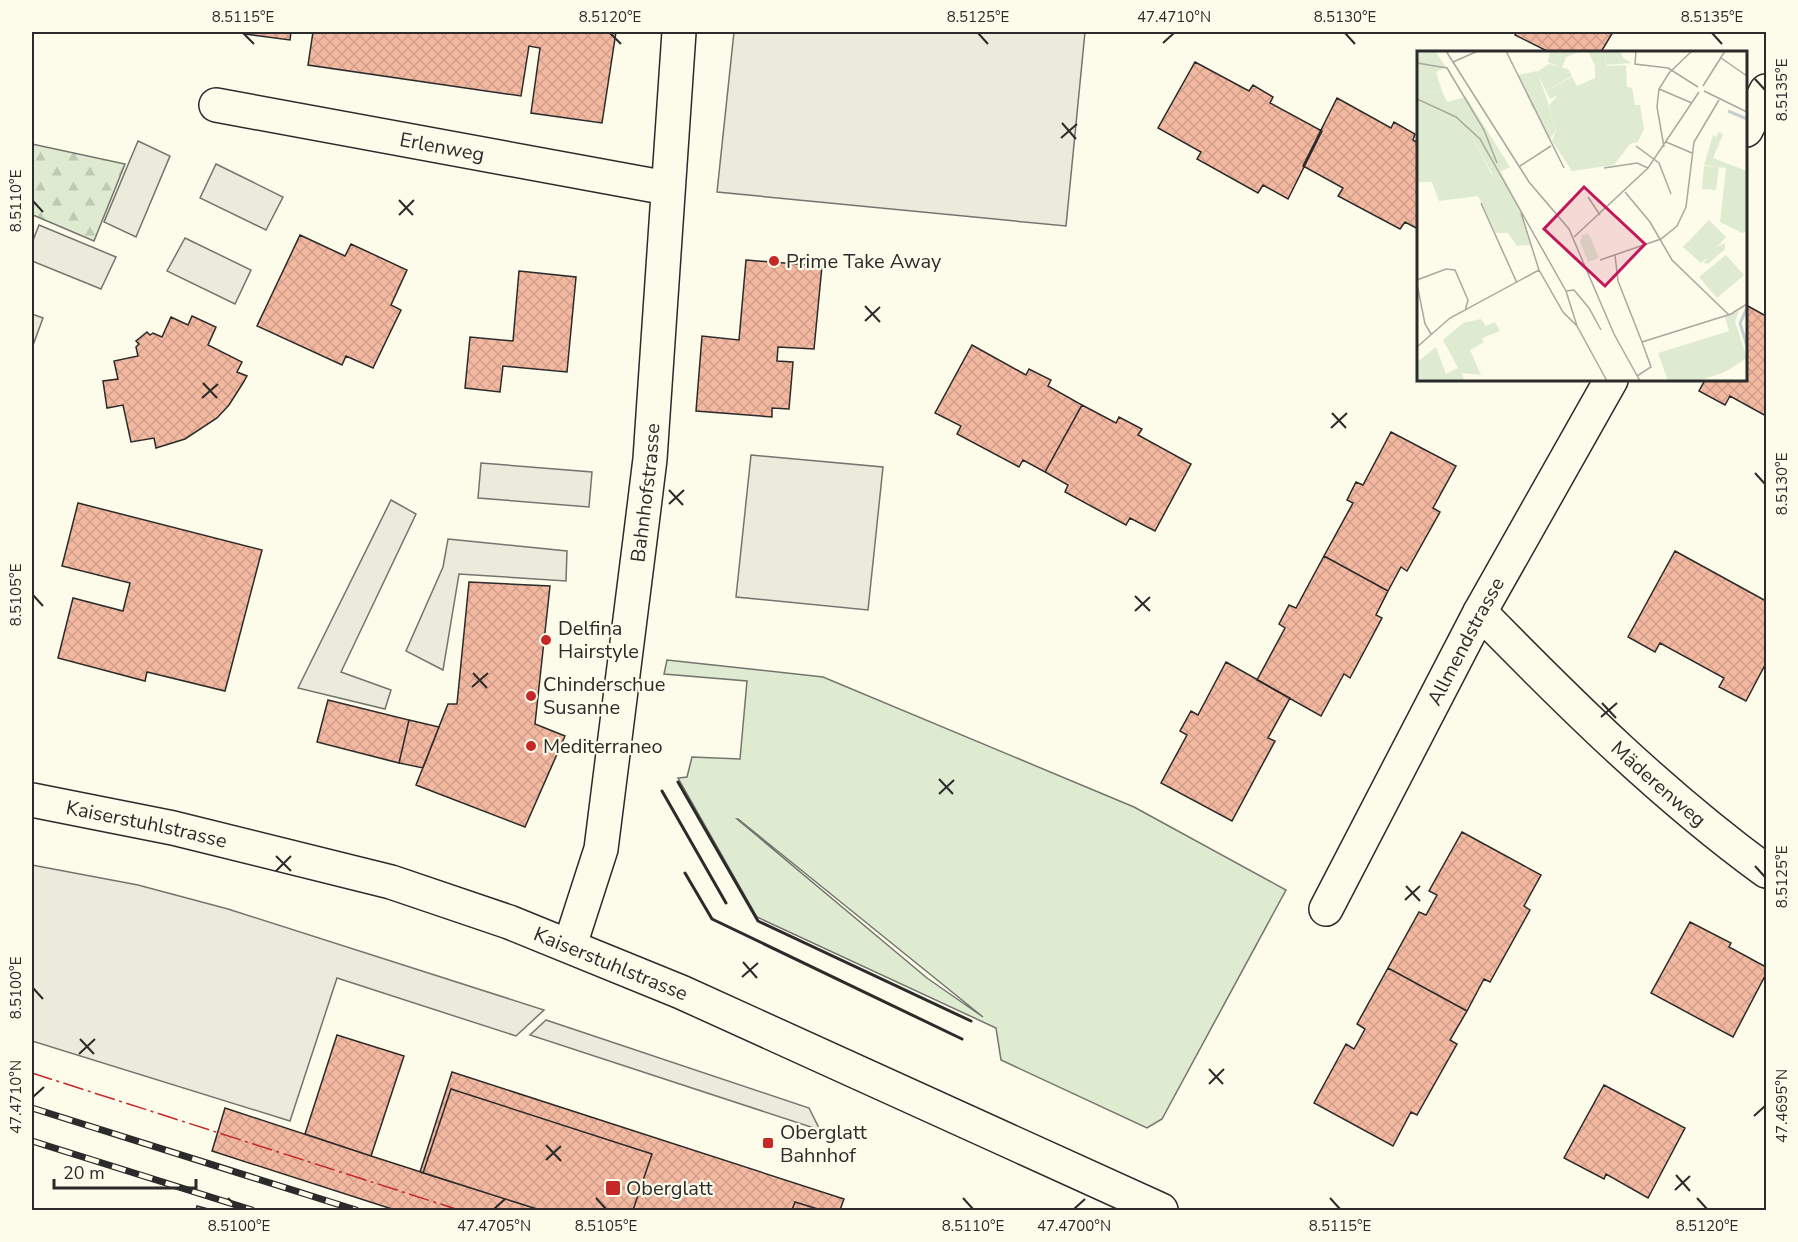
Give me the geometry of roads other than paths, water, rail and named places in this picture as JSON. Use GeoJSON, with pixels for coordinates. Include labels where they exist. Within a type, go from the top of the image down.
{"type":"FeatureCollection","features":[{"type":"Feature","properties":{"kind":"street","name":"Bahnhofstrasse"},"geometry":{"type":"LineString","coordinates":[[570,945],[596,867],[604,826],[650,459],[679,32]]}},
{"type":"Feature","properties":{"kind":"street"},"geometry":{"type":"LineString","coordinates":[[1747,128],[1767,91]]}},
{"type":"Feature","properties":{"kind":"street","name":"Erlenweg"},"geometry":{"type":"LineString","coordinates":[[216,105],[667,188]]}},
{"type":"Feature","properties":{"kind":"street","name":"Allmendstrasse"},"geometry":{"type":"LineString","coordinates":[[1326,909],[1480,612],[1610,381]]}},
{"type":"Feature","properties":{"kind":"street","name":"Mäderenweg"},"geometry":{"type":"LineString","coordinates":[[1480,612],[1636,767],[1727,843],[1767,871]]}},
{"type":"Feature","properties":{"kind":"street","name":"Kaiserstuhlstrasse"},"geometry":{"type":"LineString","coordinates":[[32,800],[173,828],[391,882],[570,945],[681,992],[1161,1210]]}},
{"type":"Feature","properties":{"kind":"railway"},"geometry":{"type":"LineString","coordinates":[[32,1108],[356,1210]]}},
{"type":"Feature","properties":{"kind":"railway"},"geometry":{"type":"LineString","coordinates":[[32,1141],[252,1210]]}},
{"type":"Feature","properties":{"kind":"place","name":"Prime Take Away"},"geometry":{"type":"Point","coordinates":[774,261]}},
{"type":"Feature","properties":{"kind":"place","name":"Delfina Hairstyle"},"geometry":{"type":"Point","coordinates":[546,640]}},
{"type":"Feature","properties":{"kind":"place","name":"Chinderschue Susanne"},"geometry":{"type":"Point","coordinates":[531,696]}},
{"type":"Feature","properties":{"kind":"place","name":"Mediterraneo"},"geometry":{"type":"Point","coordinates":[531,746]}},
{"type":"Feature","properties":{"kind":"place","name":"Oberglatt Bahnhof"},"geometry":{"type":"Point","coordinates":[768,1143]}},
{"type":"Feature","properties":{"kind":"place","name":"Oberglatt"},"geometry":{"type":"Point","coordinates":[613,1188]}}]}
